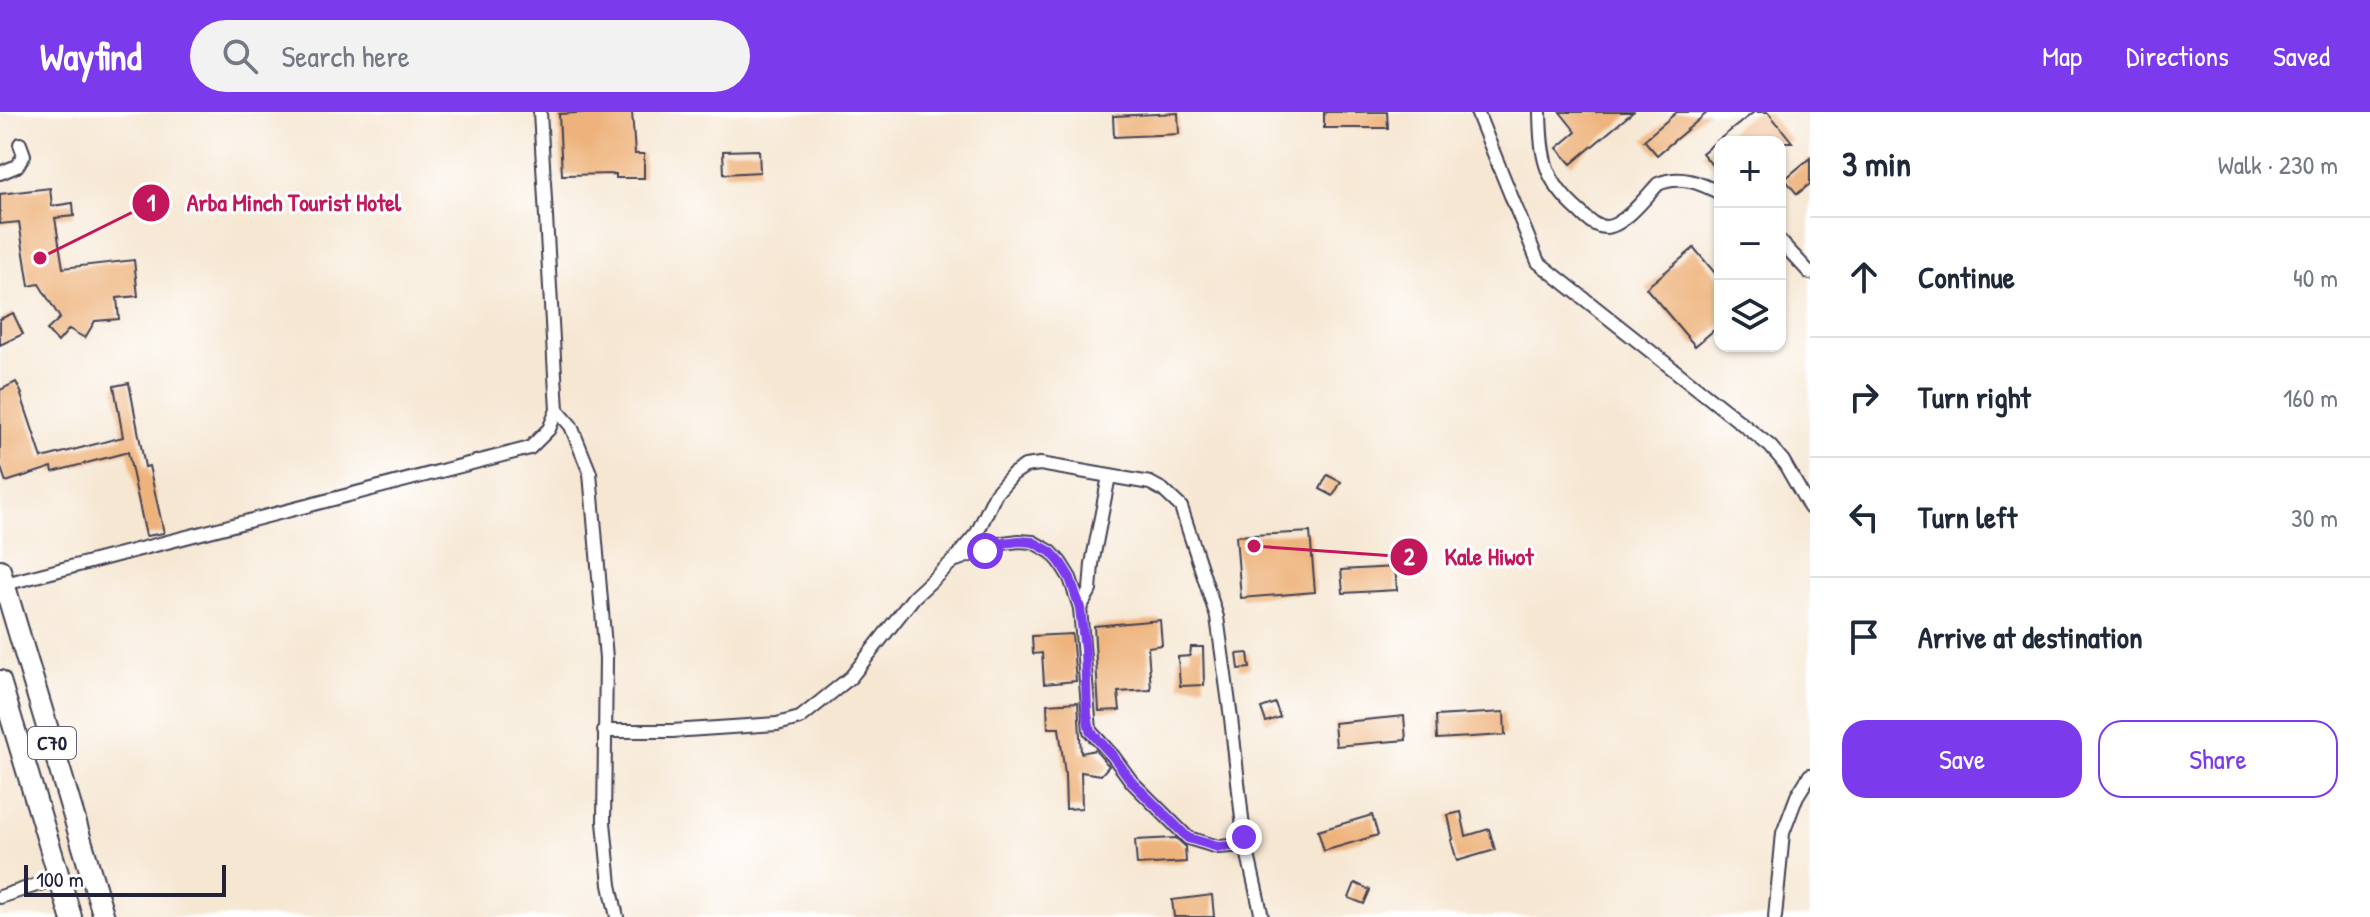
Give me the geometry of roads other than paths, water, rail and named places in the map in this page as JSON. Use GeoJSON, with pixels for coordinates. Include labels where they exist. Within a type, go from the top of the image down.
{"type":"FeatureCollection","features":[{"type":"Feature","properties":{"kind":"highway","name":"C70"},"geometry":{"type":"LineString","coordinates":[[2,577],[104,917]]}},
{"type":"Feature","properties":{"kind":"highway","name":"C70"},"geometry":{"type":"LineString","coordinates":[[0,681],[71,917]]}},
{"type":"Feature","properties":{"kind":"street"},"geometry":{"type":"LineString","coordinates":[[2,577],[530,448],[549,429],[557,410],[540,112]]}},
{"type":"Feature","properties":{"kind":"street"},"geometry":{"type":"LineString","coordinates":[[1477,112],[1538,262],[1770,446],[1783,461],[1810,508]]}},
{"type":"Feature","properties":{"kind":"street"},"geometry":{"type":"LineString","coordinates":[[1540,112],[1546,165],[1552,182],[1593,224],[1606,227],[1617,224],[1666,180],[1680,178],[1714,190]]}},
{"type":"Feature","properties":{"kind":"street"},"geometry":{"type":"LineString","coordinates":[[0,173],[17,166],[24,155],[20,144]]}},
{"type":"Feature","properties":{"kind":"street"},"geometry":{"type":"LineString","coordinates":[[1786,247],[1810,273]]}},
{"type":"Feature","properties":{"kind":"street"},"geometry":{"type":"LineString","coordinates":[[557,410],[571,426],[590,473],[606,658],[604,822],[610,885],[617,917]]}},
{"type":"Feature","properties":{"kind":"street"},"geometry":{"type":"LineString","coordinates":[[604,731],[672,731],[777,724],[800,718],[851,677],[914,597],[954,560],[977,533],[996,493],[1013,474],[1025,466],[1040,464],[1150,483],[1163,490],[1181,507],[1217,617],[1246,845],[1262,917]]}},
{"type":"Feature","properties":{"kind":"street"},"geometry":{"type":"LineString","coordinates":[[1080,608],[1090,590],[1109,476]]}},
{"type":"Feature","properties":{"kind":"street"},"geometry":{"type":"LineString","coordinates":[[954,560],[1003,543],[1019,541],[1033,542],[1051,552],[1070,578],[1080,608],[1090,731],[1132,782],[1188,838],[1218,847],[1246,845]]}},
{"type":"Feature","properties":{"kind":"street"},"geometry":{"type":"LineString","coordinates":[[1775,917],[1783,833],[1797,796],[1810,775]]}},
{"type":"Feature","properties":{"kind":"street"},"geometry":{"type":"LineString","coordinates":[[0,897],[58,878]]}},
{"type":"Feature","properties":{"kind":"place","name":"Arba Minch Tourist Hotel"},"geometry":{"type":"Point","coordinates":[40,258]}},
{"type":"Feature","properties":{"kind":"place","name":"Kale Hiwot"},"geometry":{"type":"Point","coordinates":[1254,546]}}]}
